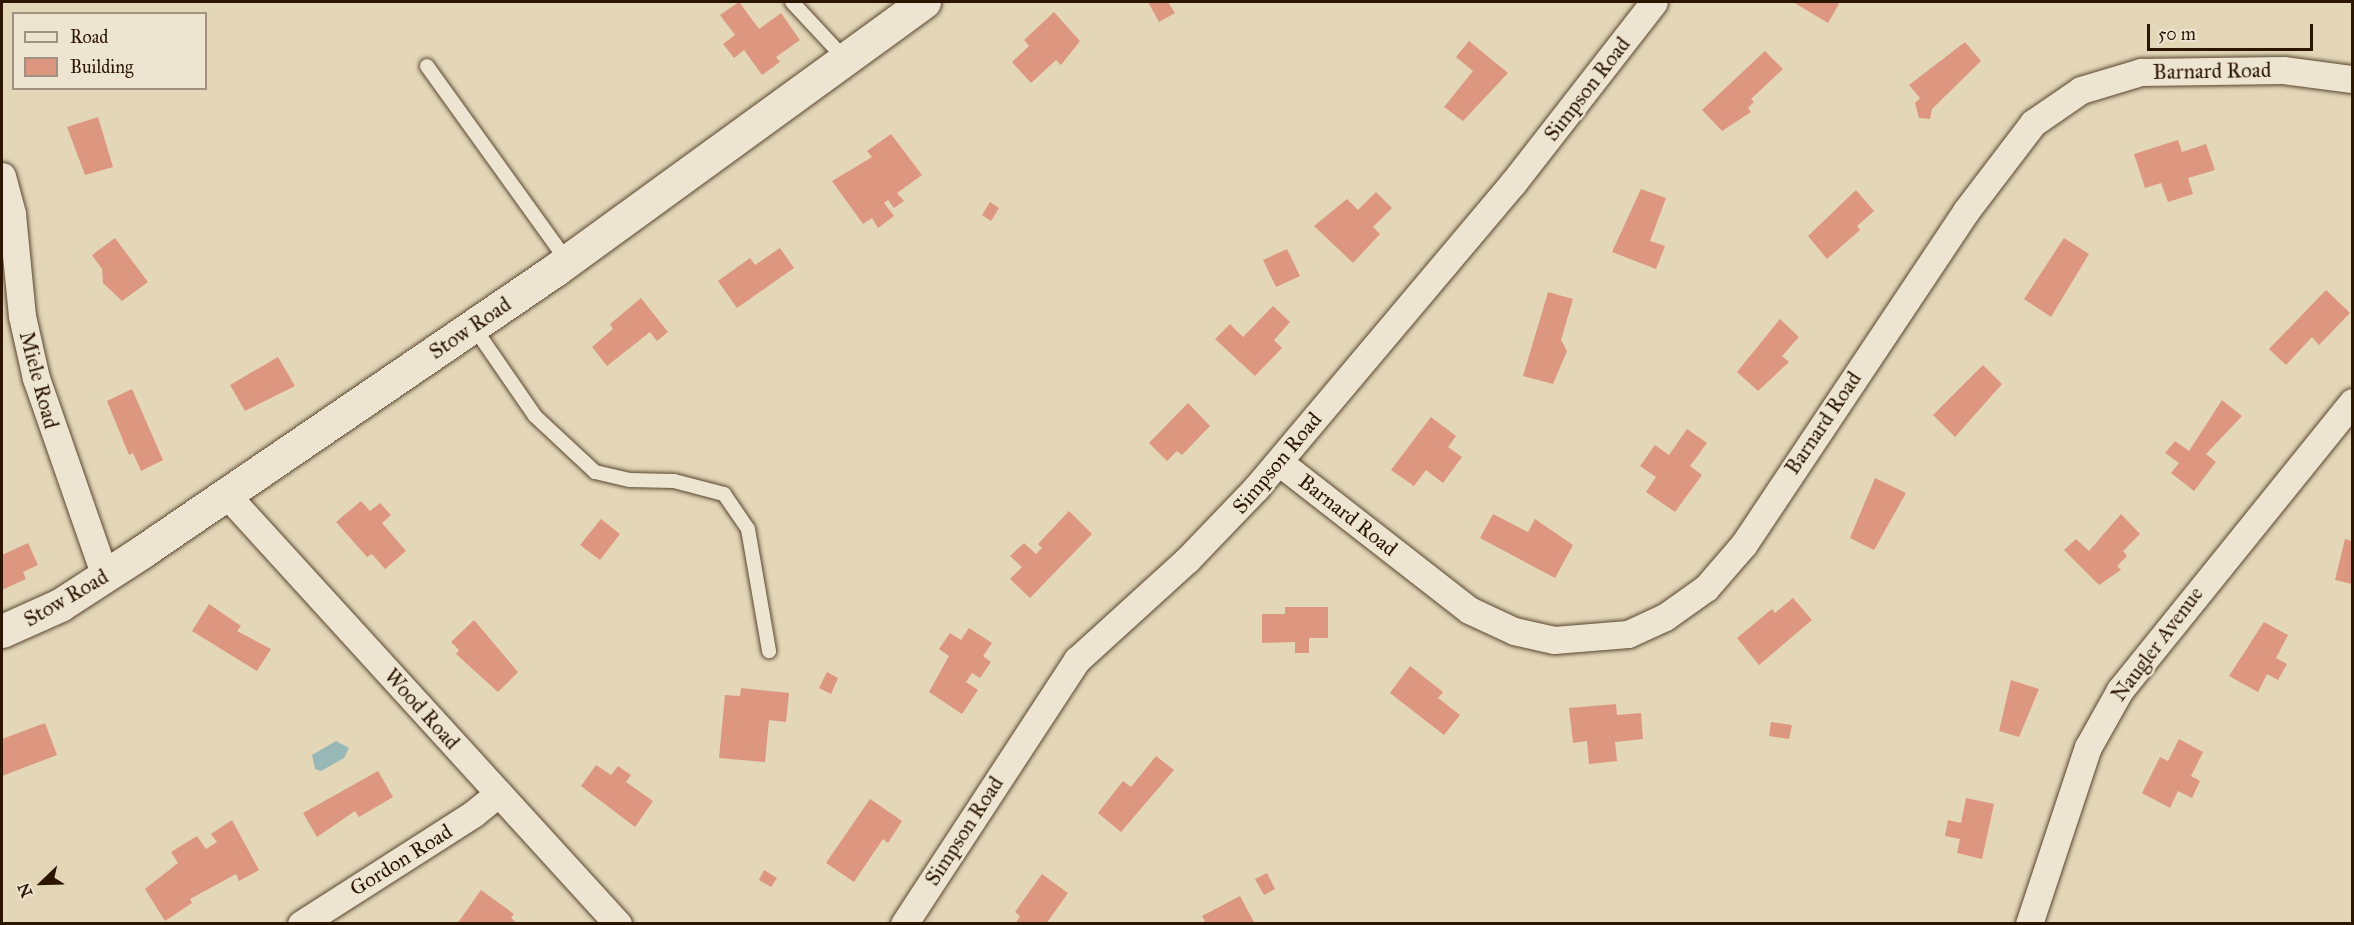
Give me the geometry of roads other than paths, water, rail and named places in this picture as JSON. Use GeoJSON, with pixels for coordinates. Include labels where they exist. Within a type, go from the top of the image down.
{"type":"FeatureCollection","features":[{"type":"Feature","properties":{"kind":"street","name":"Stow Road"},"geometry":{"type":"LineString","coordinates":[[2,631],[60,605],[105,576],[568,262],[844,58],[924,2]]}},
{"type":"Feature","properties":{"kind":"street","name":"Simpson Road"},"geometry":{"type":"LineString","coordinates":[[904,924],[1077,660],[1223,526],[1526,167],[1654,2]]}},
{"type":"Feature","properties":{"kind":"street","name":"Barnard Road"},"geometry":{"type":"LineString","coordinates":[[1279,462],[1469,610],[1514,631],[1554,640],[1628,634],[1665,617],[1706,588],[1744,543],[1966,211],[2034,123],[2081,90],[2141,72],[2283,70],[2352,79]]}},
{"type":"Feature","properties":{"kind":"street","name":"Miele Road"},"geometry":{"type":"LineString","coordinates":[[2,176],[36,378],[105,576]]}},
{"type":"Feature","properties":{"kind":"street","name":"Naugler Avenue"},"geometry":{"type":"LineString","coordinates":[[2029,924],[2088,747],[2120,690],[2352,402]]}},
{"type":"Feature","properties":{"kind":"street","name":"Wood Road"},"geometry":{"type":"LineString","coordinates":[[226,494],[618,924]]}},
{"type":"Feature","properties":{"kind":"street","name":"Gordon Road"},"geometry":{"type":"LineString","coordinates":[[301,924],[473,814],[499,793]]}},
{"type":"Feature","properties":{"kind":"lane"},"geometry":{"type":"LineString","coordinates":[[792,2],[844,58]]}},
{"type":"Feature","properties":{"kind":"lane"},"geometry":{"type":"LineString","coordinates":[[427,66],[568,262]]}},
{"type":"Feature","properties":{"kind":"lane"},"geometry":{"type":"LineString","coordinates":[[473,326],[535,416],[596,472],[630,480],[674,481],[724,494],[748,529],[769,651]]}},
{"type":"Feature","properties":{"kind":"water"},"geometry":{"type":"Polygon","coordinates":[[[336,741],[349,748],[344,758],[321,771],[315,769],[312,755],[336,741]]]}}]}
